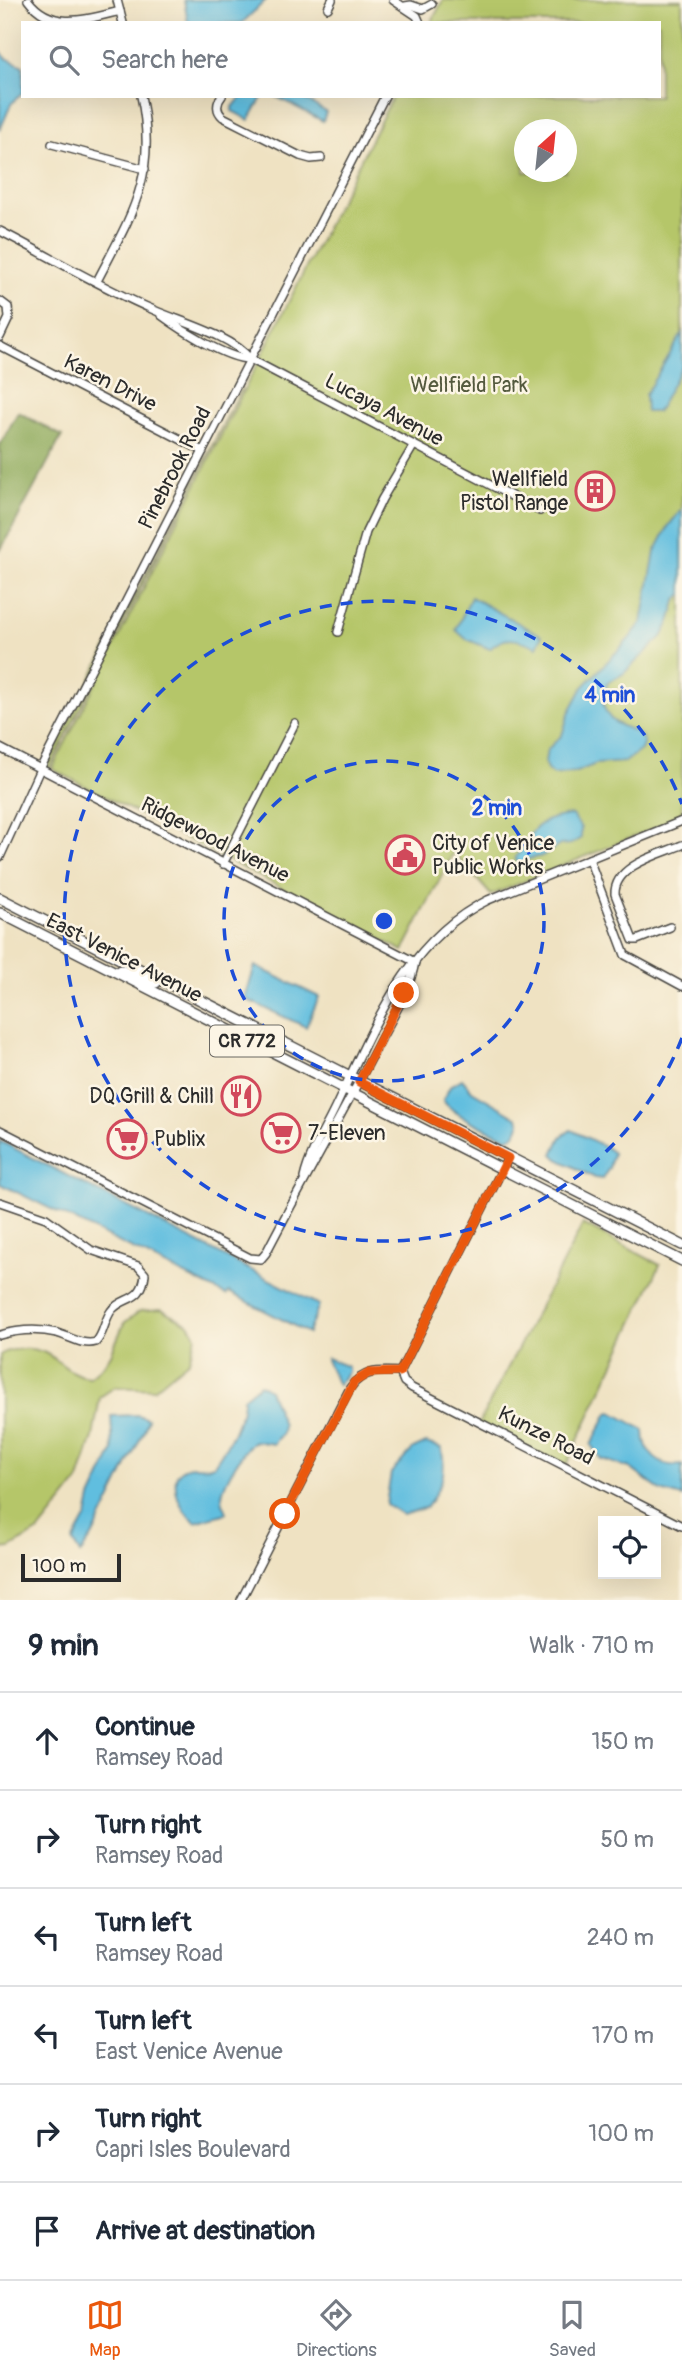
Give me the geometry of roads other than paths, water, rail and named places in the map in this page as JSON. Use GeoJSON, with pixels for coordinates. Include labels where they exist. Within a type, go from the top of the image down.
{"type":"FeatureCollection","features":[{"type":"Feature","properties":{"kind":"main road","name":"East Venice Avenue"},"geometry":{"type":"LineString","coordinates":[[0,898],[682,1245]]}},
{"type":"Feature","properties":{"kind":"main road","name":"East Venice Avenue"},"geometry":{"type":"LineString","coordinates":[[0,913],[682,1261]]}},
{"type":"Feature","properties":{"kind":"main road"},"geometry":{"type":"LineString","coordinates":[[102,965],[153,982],[164,982]]}},
{"type":"Feature","properties":{"kind":"main road"},"geometry":{"type":"LineString","coordinates":[[151,991],[168,990],[216,1014],[232,1017]]}},
{"type":"Feature","properties":{"kind":"main road"},"geometry":{"type":"LineString","coordinates":[[600,1219],[622,1225],[682,1254]]}},
{"type":"Feature","properties":{"kind":"street"},"geometry":{"type":"LineString","coordinates":[[28,0],[47,16],[62,21],[79,21],[120,11]]}},
{"type":"Feature","properties":{"kind":"street"},"geometry":{"type":"LineString","coordinates":[[117,0],[122,21]]}},
{"type":"Feature","properties":{"kind":"street"},"geometry":{"type":"LineString","coordinates":[[328,8],[332,0]]}},
{"type":"Feature","properties":{"kind":"street"},"geometry":{"type":"LineString","coordinates":[[393,0],[423,9],[433,2]]}},
{"type":"Feature","properties":{"kind":"street"},"geometry":{"type":"LineString","coordinates":[[422,21],[433,2]]}},
{"type":"Feature","properties":{"kind":"street"},"geometry":{"type":"LineString","coordinates":[[407,3],[420,21]]}},
{"type":"Feature","properties":{"kind":"street"},"geometry":{"type":"LineString","coordinates":[[97,281],[131,214],[145,169],[148,132],[141,98]]}},
{"type":"Feature","properties":{"kind":"street"},"geometry":{"type":"LineString","coordinates":[[221,98],[217,109],[223,117],[300,156],[321,158]]}},
{"type":"Feature","properties":{"kind":"street","name":"Pinebrook Road"},"geometry":{"type":"LineString","coordinates":[[0,857],[40,769],[382,99]]}},
{"type":"Feature","properties":{"kind":"street"},"geometry":{"type":"LineString","coordinates":[[52,144],[145,169]]}},
{"type":"Feature","properties":{"kind":"street","name":"Lucaya Avenue"},"geometry":{"type":"LineString","coordinates":[[0,231],[155,311],[181,330],[236,358],[250,359],[540,511]]}},
{"type":"Feature","properties":{"kind":"street"},"geometry":{"type":"LineString","coordinates":[[0,301],[10,311],[0,337]]}},
{"type":"Feature","properties":{"kind":"street","name":"Karen Drive"},"geometry":{"type":"LineString","coordinates":[[0,346],[203,451]]}},
{"type":"Feature","properties":{"kind":"street"},"geometry":{"type":"LineString","coordinates":[[338,632],[369,523],[414,445]]}},
{"type":"Feature","properties":{"kind":"street"},"geometry":{"type":"LineString","coordinates":[[223,864],[295,723]]}},
{"type":"Feature","properties":{"kind":"street","name":"Ridgewood Avenue"},"geometry":{"type":"LineString","coordinates":[[0,748],[415,962]]}},
{"type":"Feature","properties":{"kind":"street"},"geometry":{"type":"LineString","coordinates":[[348,1092],[349,1077],[386,1004],[403,975],[438,933],[468,910],[682,821]]}},
{"type":"Feature","properties":{"kind":"street"},"geometry":{"type":"LineString","coordinates":[[670,927],[633,940],[615,894],[615,887],[636,864],[682,845]]}},
{"type":"Feature","properties":{"kind":"street"},"geometry":{"type":"LineString","coordinates":[[589,859],[625,955],[682,986]]}},
{"type":"Feature","properties":{"kind":"street"},"geometry":{"type":"LineString","coordinates":[[0,1130],[253,1259],[261,1259],[304,1182],[308,1166],[348,1092],[359,1082],[404,993],[415,962]]}},
{"type":"Feature","properties":{"kind":"street"},"geometry":{"type":"LineString","coordinates":[[242,1600],[350,1388],[358,1378],[369,1373],[400,1372],[508,1158]]}},
{"type":"Feature","properties":{"kind":"street"},"geometry":{"type":"LineString","coordinates":[[0,1202],[46,1218],[92,1250],[141,1268],[145,1276],[135,1297],[111,1311],[96,1342],[86,1344],[59,1334],[41,1331],[0,1335]]}},
{"type":"Feature","properties":{"kind":"street","name":"Kunze Road"},"geometry":{"type":"LineString","coordinates":[[400,1372],[404,1382],[412,1388],[682,1525]]}},
{"type":"Feature","properties":{"kind":"water"},"geometry":{"type":"Polygon","coordinates":[[[184,0],[266,0],[244,21],[188,21],[184,0]]]}},
{"type":"Feature","properties":{"kind":"water"},"geometry":{"type":"Polygon","coordinates":[[[0,50],[6,58],[21,65],[21,94],[11,104],[0,130],[0,50]]]}},
{"type":"Feature","properties":{"kind":"water"},"geometry":{"type":"Polygon","coordinates":[[[240,98],[262,98],[249,120],[232,111],[240,98]]]}},
{"type":"Feature","properties":{"kind":"water"},"geometry":{"type":"Polygon","coordinates":[[[279,98],[302,98],[326,112],[323,121],[279,98]]]}},
{"type":"Feature","properties":{"kind":"water"},"geometry":{"type":"Polygon","coordinates":[[[682,334],[682,366],[657,412],[646,412],[645,395],[682,334]]]}},
{"type":"Feature","properties":{"kind":"water"},"geometry":{"type":"Polygon","coordinates":[[[682,509],[682,594],[676,601],[670,622],[662,637],[623,674],[608,682],[602,695],[604,708],[614,722],[640,736],[644,742],[641,750],[625,762],[596,764],[576,772],[553,775],[547,770],[545,762],[547,750],[562,735],[569,713],[583,687],[642,622],[655,552],[669,525],[682,509]]]}},
{"type":"Feature","properties":{"kind":"water"},"geometry":{"type":"Polygon","coordinates":[[[471,597],[542,636],[537,647],[512,639],[501,641],[490,649],[466,639],[456,630],[471,597]]]}},
{"type":"Feature","properties":{"kind":"water"},"geometry":{"type":"Polygon","coordinates":[[[572,815],[581,828],[581,838],[571,844],[560,845],[542,856],[528,859],[521,865],[515,859],[531,834],[542,823],[572,815]]]}},
{"type":"Feature","properties":{"kind":"water"},"geometry":{"type":"Polygon","coordinates":[[[255,966],[319,997],[306,1027],[245,999],[255,966]]]}},
{"type":"Feature","properties":{"kind":"water"},"geometry":{"type":"Polygon","coordinates":[[[462,1079],[472,1091],[518,1118],[520,1124],[515,1134],[506,1137],[472,1122],[447,1105],[443,1100],[451,1085],[462,1079]]]}},
{"type":"Feature","properties":{"kind":"water"},"geometry":{"type":"Polygon","coordinates":[[[571,1130],[613,1153],[609,1168],[602,1179],[595,1178],[553,1154],[561,1137],[571,1130]]]}},
{"type":"Feature","properties":{"kind":"water"},"geometry":{"type":"Polygon","coordinates":[[[0,1141],[319,1305],[308,1333],[229,1292],[226,1295],[0,1184],[0,1141]]]}},
{"type":"Feature","properties":{"kind":"water"},"geometry":{"type":"Polygon","coordinates":[[[327,1358],[348,1367],[348,1372],[338,1385],[326,1360],[327,1358]]]}},
{"type":"Feature","properties":{"kind":"water"},"geometry":{"type":"Polygon","coordinates":[[[260,1384],[269,1390],[283,1425],[282,1433],[273,1444],[255,1441],[239,1459],[223,1492],[222,1500],[227,1513],[195,1522],[185,1512],[179,1499],[176,1486],[178,1474],[187,1467],[214,1465],[237,1424],[243,1398],[260,1384]]]}},
{"type":"Feature","properties":{"kind":"water"},"geometry":{"type":"Polygon","coordinates":[[[612,1412],[644,1430],[647,1446],[654,1458],[666,1464],[682,1465],[682,1497],[661,1491],[630,1468],[601,1459],[591,1445],[608,1413],[612,1412]]]}},
{"type":"Feature","properties":{"kind":"water"},"geometry":{"type":"Polygon","coordinates":[[[138,1415],[148,1419],[144,1431],[92,1537],[80,1554],[73,1542],[87,1517],[91,1498],[113,1451],[111,1416],[138,1415]]]}},
{"type":"Feature","properties":{"kind":"water"},"geometry":{"type":"Polygon","coordinates":[[[426,1443],[441,1448],[444,1466],[442,1479],[427,1507],[403,1515],[386,1504],[391,1473],[413,1449],[426,1443]]]}},
{"type":"Feature","properties":{"kind":"place","name":"Wellfield Pistol Range"},"geometry":{"type":"Point","coordinates":[595,491]}},
{"type":"Feature","properties":{"kind":"place","name":"City of Venice Public Works"},"geometry":{"type":"Point","coordinates":[405,855]}},
{"type":"Feature","properties":{"kind":"place","name":"DQ Grill & Chill"},"geometry":{"type":"Point","coordinates":[241,1096]}},
{"type":"Feature","properties":{"kind":"place","name":"7-Eleven"},"geometry":{"type":"Point","coordinates":[281,1133]}},
{"type":"Feature","properties":{"kind":"place","name":"Publix"},"geometry":{"type":"Point","coordinates":[127,1139]}},
{"type":"Feature","properties":{"kind":"park label","name":"Wellfield Park"},"geometry":{"type":"Point","coordinates":[469,385]}}]}
